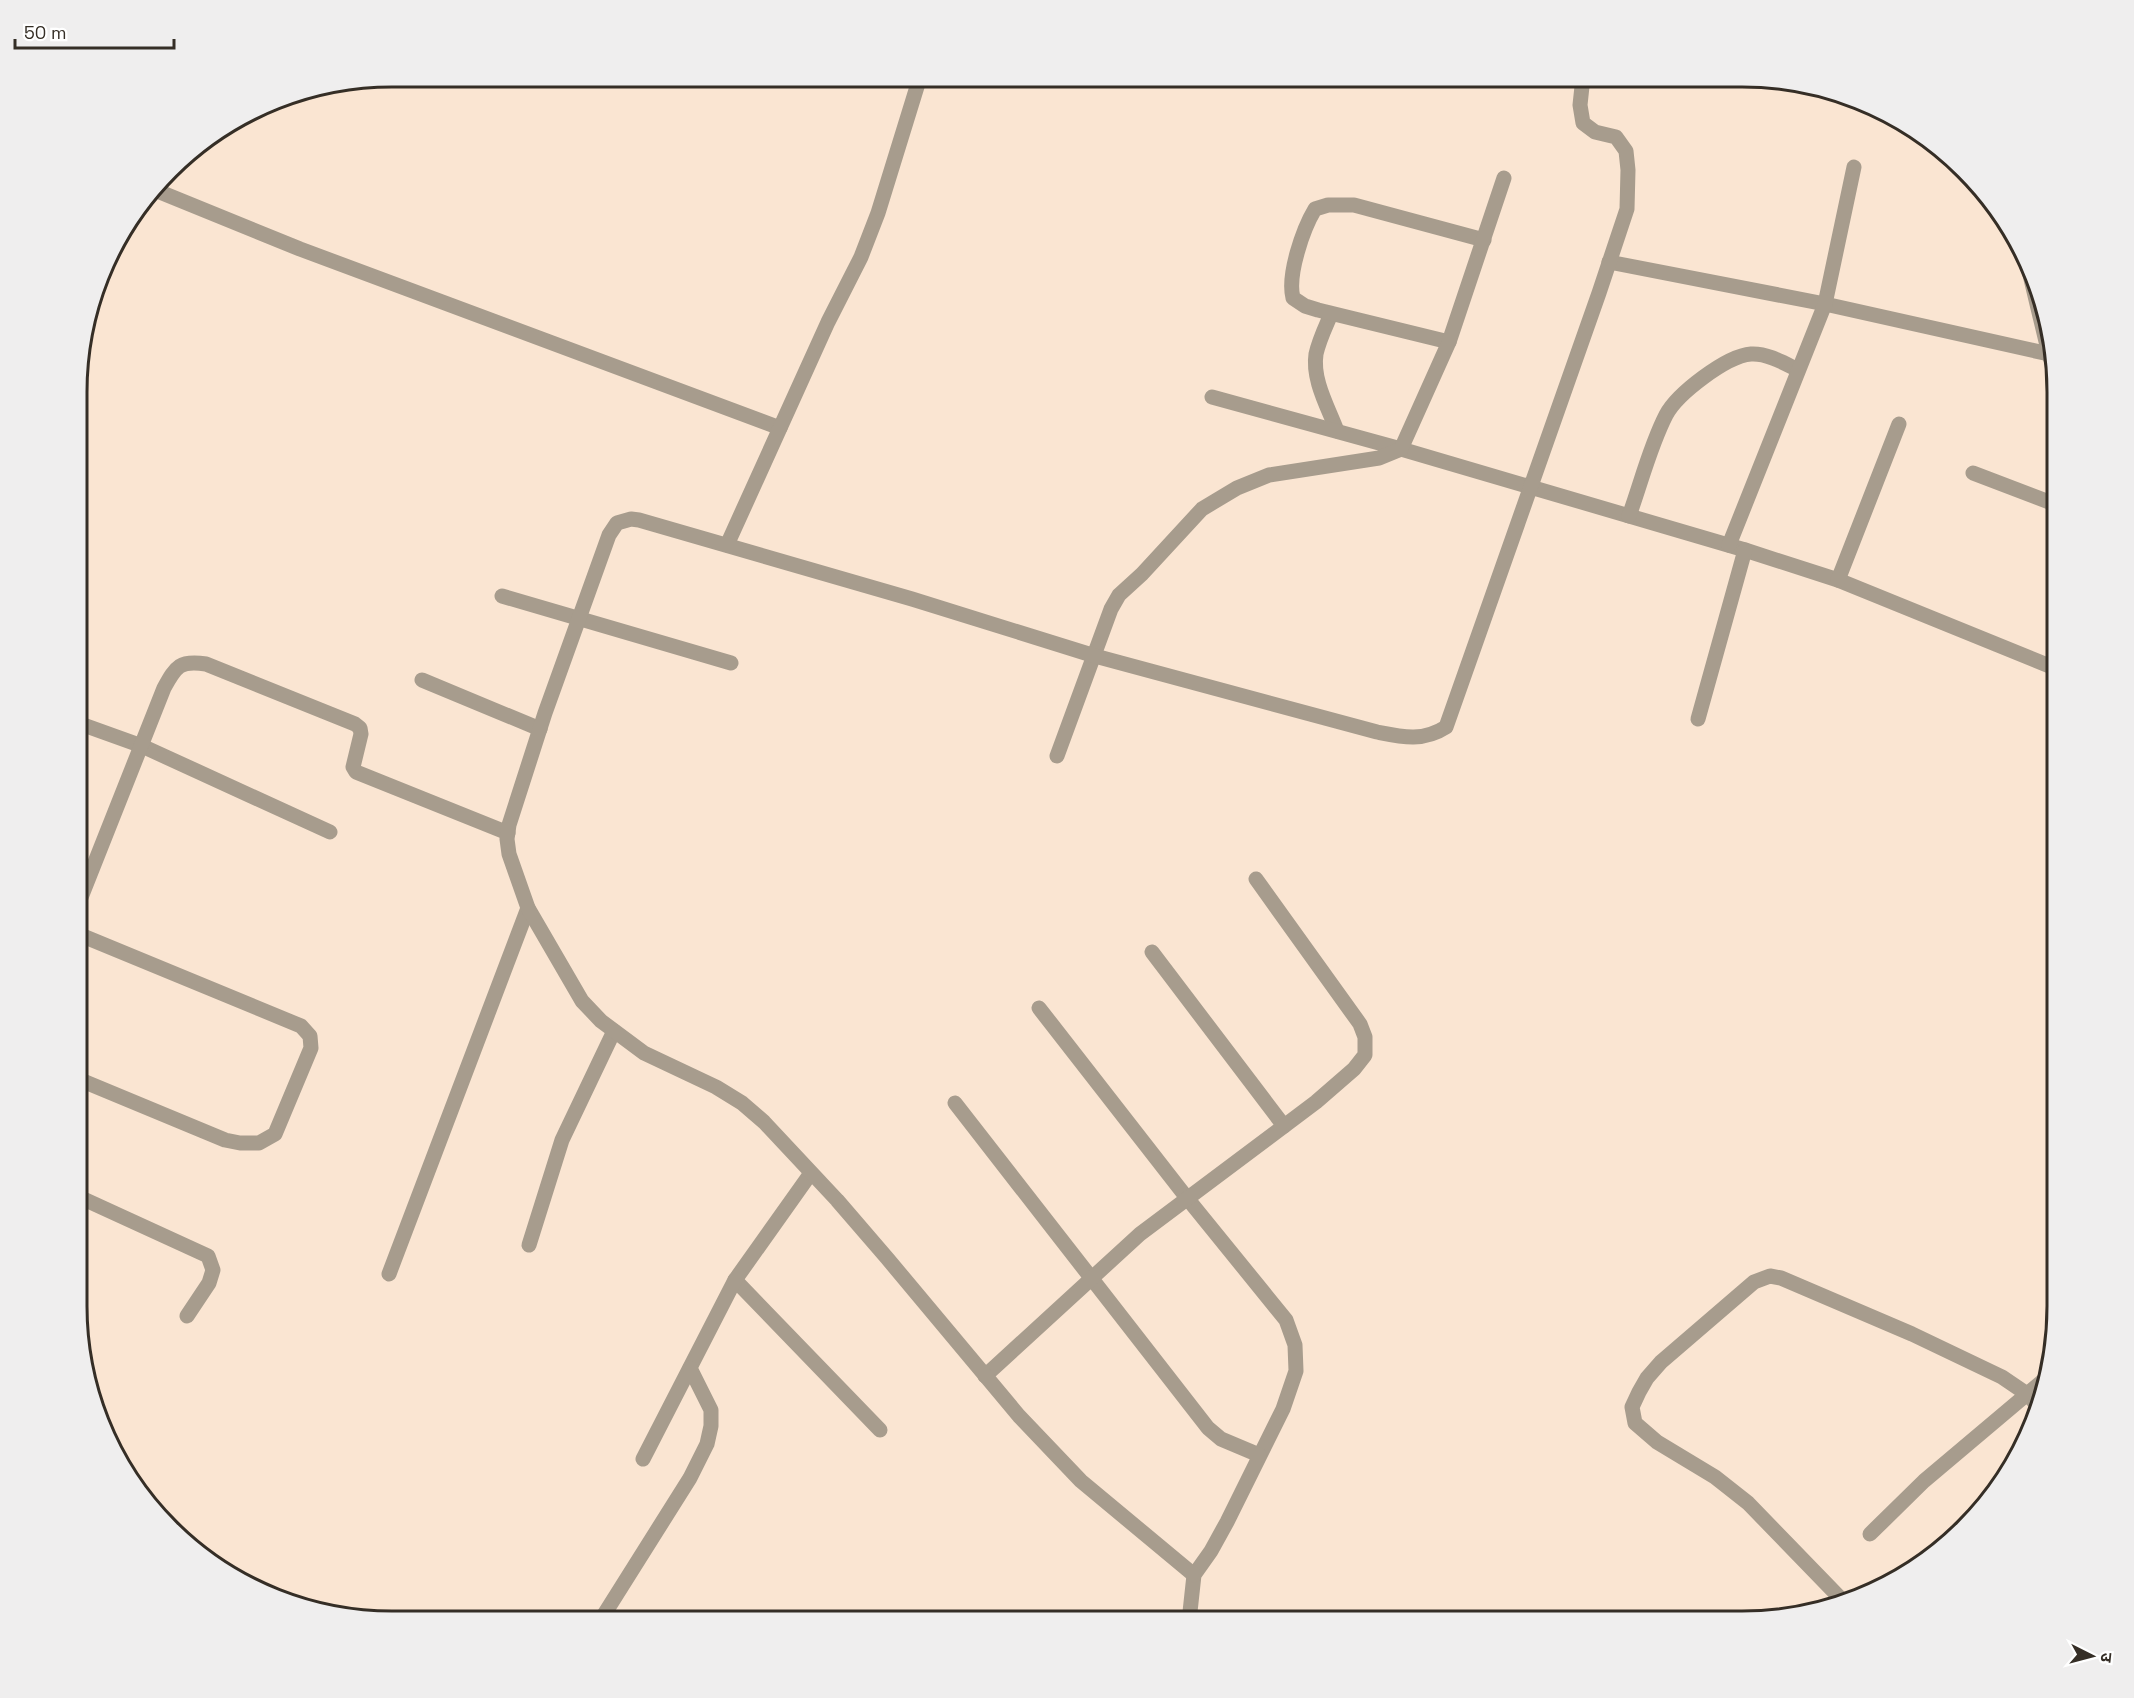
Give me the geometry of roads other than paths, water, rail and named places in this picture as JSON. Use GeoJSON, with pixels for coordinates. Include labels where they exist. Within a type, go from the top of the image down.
{"type":"FeatureCollection","features":[{"type":"Feature","properties":{"kind":"street"},"geometry":{"type":"LineString","coordinates":[[728,545],[865,246],[878,213],[917,87]]}},
{"type":"Feature","properties":{"kind":"street"},"geometry":{"type":"LineString","coordinates":[[1194,1575],[1081,1481],[1019,1416],[887,1258],[764,1122],[742,1103],[716,1087],[644,1053],[601,1021],[582,1001],[528,908],[509,854],[508,833],[513,810],[609,535],[617,523],[631,519],[912,599],[1095,656],[1377,732],[1420,738],[1435,734],[1446,727],[1627,209],[1629,170],[1626,150],[1616,137],[1595,132],[1582,123],[1580,105],[1582,87]]}},
{"type":"Feature","properties":{"kind":"street"},"geometry":{"type":"LineString","coordinates":[[1729,545],[1825,304],[1854,167]]}},
{"type":"Feature","properties":{"kind":"street"},"geometry":{"type":"LineString","coordinates":[[1058,756],[1119,595],[1142,574],[1202,509],[1237,488],[1269,476],[1379,458],[1401,449],[1449,342],[1504,178]]}},
{"type":"Feature","properties":{"kind":"street"},"geometry":{"type":"LineString","coordinates":[[162,193],[300,249],[780,428]]}},
{"type":"Feature","properties":{"kind":"street"},"geometry":{"type":"LineString","coordinates":[[1449,342],[1331,314],[1305,306],[1293,298],[1290,288],[1292,274],[1306,223],[1315,209],[1328,205],[1354,205],[1484,240]]}},
{"type":"Feature","properties":{"kind":"street"},"geometry":{"type":"LineString","coordinates":[[1609,262],[1825,304],[2044,353]]}},
{"type":"Feature","properties":{"kind":"street"},"geometry":{"type":"LineString","coordinates":[[1331,314],[1317,353],[1316,366],[1319,385],[1337,431]]}},
{"type":"Feature","properties":{"kind":"street"},"geometry":{"type":"LineString","coordinates":[[1629,516],[1666,413],[1700,380],[1733,359],[1751,354],[1773,358],[1798,370]]}},
{"type":"Feature","properties":{"kind":"street"},"geometry":{"type":"LineString","coordinates":[[1212,397],[1401,449],[1745,550],[1838,580],[2047,665]]}},
{"type":"Feature","properties":{"kind":"street"},"geometry":{"type":"LineString","coordinates":[[1838,580],[1899,424]]}},
{"type":"Feature","properties":{"kind":"street"},"geometry":{"type":"LineString","coordinates":[[1973,473],[2047,501]]}},
{"type":"Feature","properties":{"kind":"street"},"geometry":{"type":"LineString","coordinates":[[1698,719],[1745,550]]}},
{"type":"Feature","properties":{"kind":"street"},"geometry":{"type":"LineString","coordinates":[[502,596],[731,663]]}},
{"type":"Feature","properties":{"kind":"street"},"geometry":{"type":"LineString","coordinates":[[87,883],[164,688],[174,669],[188,661],[206,664],[355,724],[360,729],[354,767],[356,772],[508,833]]}},
{"type":"Feature","properties":{"kind":"street"},"geometry":{"type":"LineString","coordinates":[[422,680],[540,729]]}},
{"type":"Feature","properties":{"kind":"street"},"geometry":{"type":"LineString","coordinates":[[87,726],[142,746],[330,832]]}},
{"type":"Feature","properties":{"kind":"street"},"geometry":{"type":"LineString","coordinates":[[985,1376],[1140,1234],[1284,1126],[1354,1069],[1365,1055],[1365,1036],[1360,1024],[1256,879]]}},
{"type":"Feature","properties":{"kind":"street"},"geometry":{"type":"LineString","coordinates":[[389,1274],[528,908]]}},
{"type":"Feature","properties":{"kind":"street"},"geometry":{"type":"LineString","coordinates":[[87,938],[301,1026],[310,1036],[311,1048],[274,1134],[259,1143],[225,1140],[87,1083]]}},
{"type":"Feature","properties":{"kind":"street"},"geometry":{"type":"LineString","coordinates":[[1152,952],[1284,1126]]}},
{"type":"Feature","properties":{"kind":"street"},"geometry":{"type":"LineString","coordinates":[[1039,1008],[1187,1198],[1286,1320],[1295,1345],[1296,1371],[1283,1408],[1216,1541],[1194,1575],[1191,1611]]}},
{"type":"Feature","properties":{"kind":"street"},"geometry":{"type":"LineString","coordinates":[[530,1245],[562,1140],[614,1031]]}},
{"type":"Feature","properties":{"kind":"street"},"geometry":{"type":"LineString","coordinates":[[955,1103],[1208,1428],[1221,1438],[1259,1455]]}},
{"type":"Feature","properties":{"kind":"street"},"geometry":{"type":"LineString","coordinates":[[644,1459],[735,1280],[811,1173]]}},
{"type":"Feature","properties":{"kind":"street"},"geometry":{"type":"LineString","coordinates":[[87,1200],[208,1256],[213,1270],[209,1283],[187,1316]]}},
{"type":"Feature","properties":{"kind":"street"},"geometry":{"type":"LineString","coordinates":[[1837,1596],[1748,1503],[1715,1477],[1657,1442],[1635,1423],[1632,1407],[1647,1378],[1660,1362],[1754,1282],[1770,1276],[1791,1281],[1912,1334],[2002,1377],[2032,1400]]}},
{"type":"Feature","properties":{"kind":"street"},"geometry":{"type":"LineString","coordinates":[[735,1280],[880,1430]]}},
{"type":"Feature","properties":{"kind":"street"},"geometry":{"type":"LineString","coordinates":[[606,1611],[690,1478],[707,1444],[711,1426],[711,1410],[690,1368]]}},
{"type":"Feature","properties":{"kind":"street"},"geometry":{"type":"LineString","coordinates":[[1870,1534],[1924,1481],[2037,1386]]}}]}
